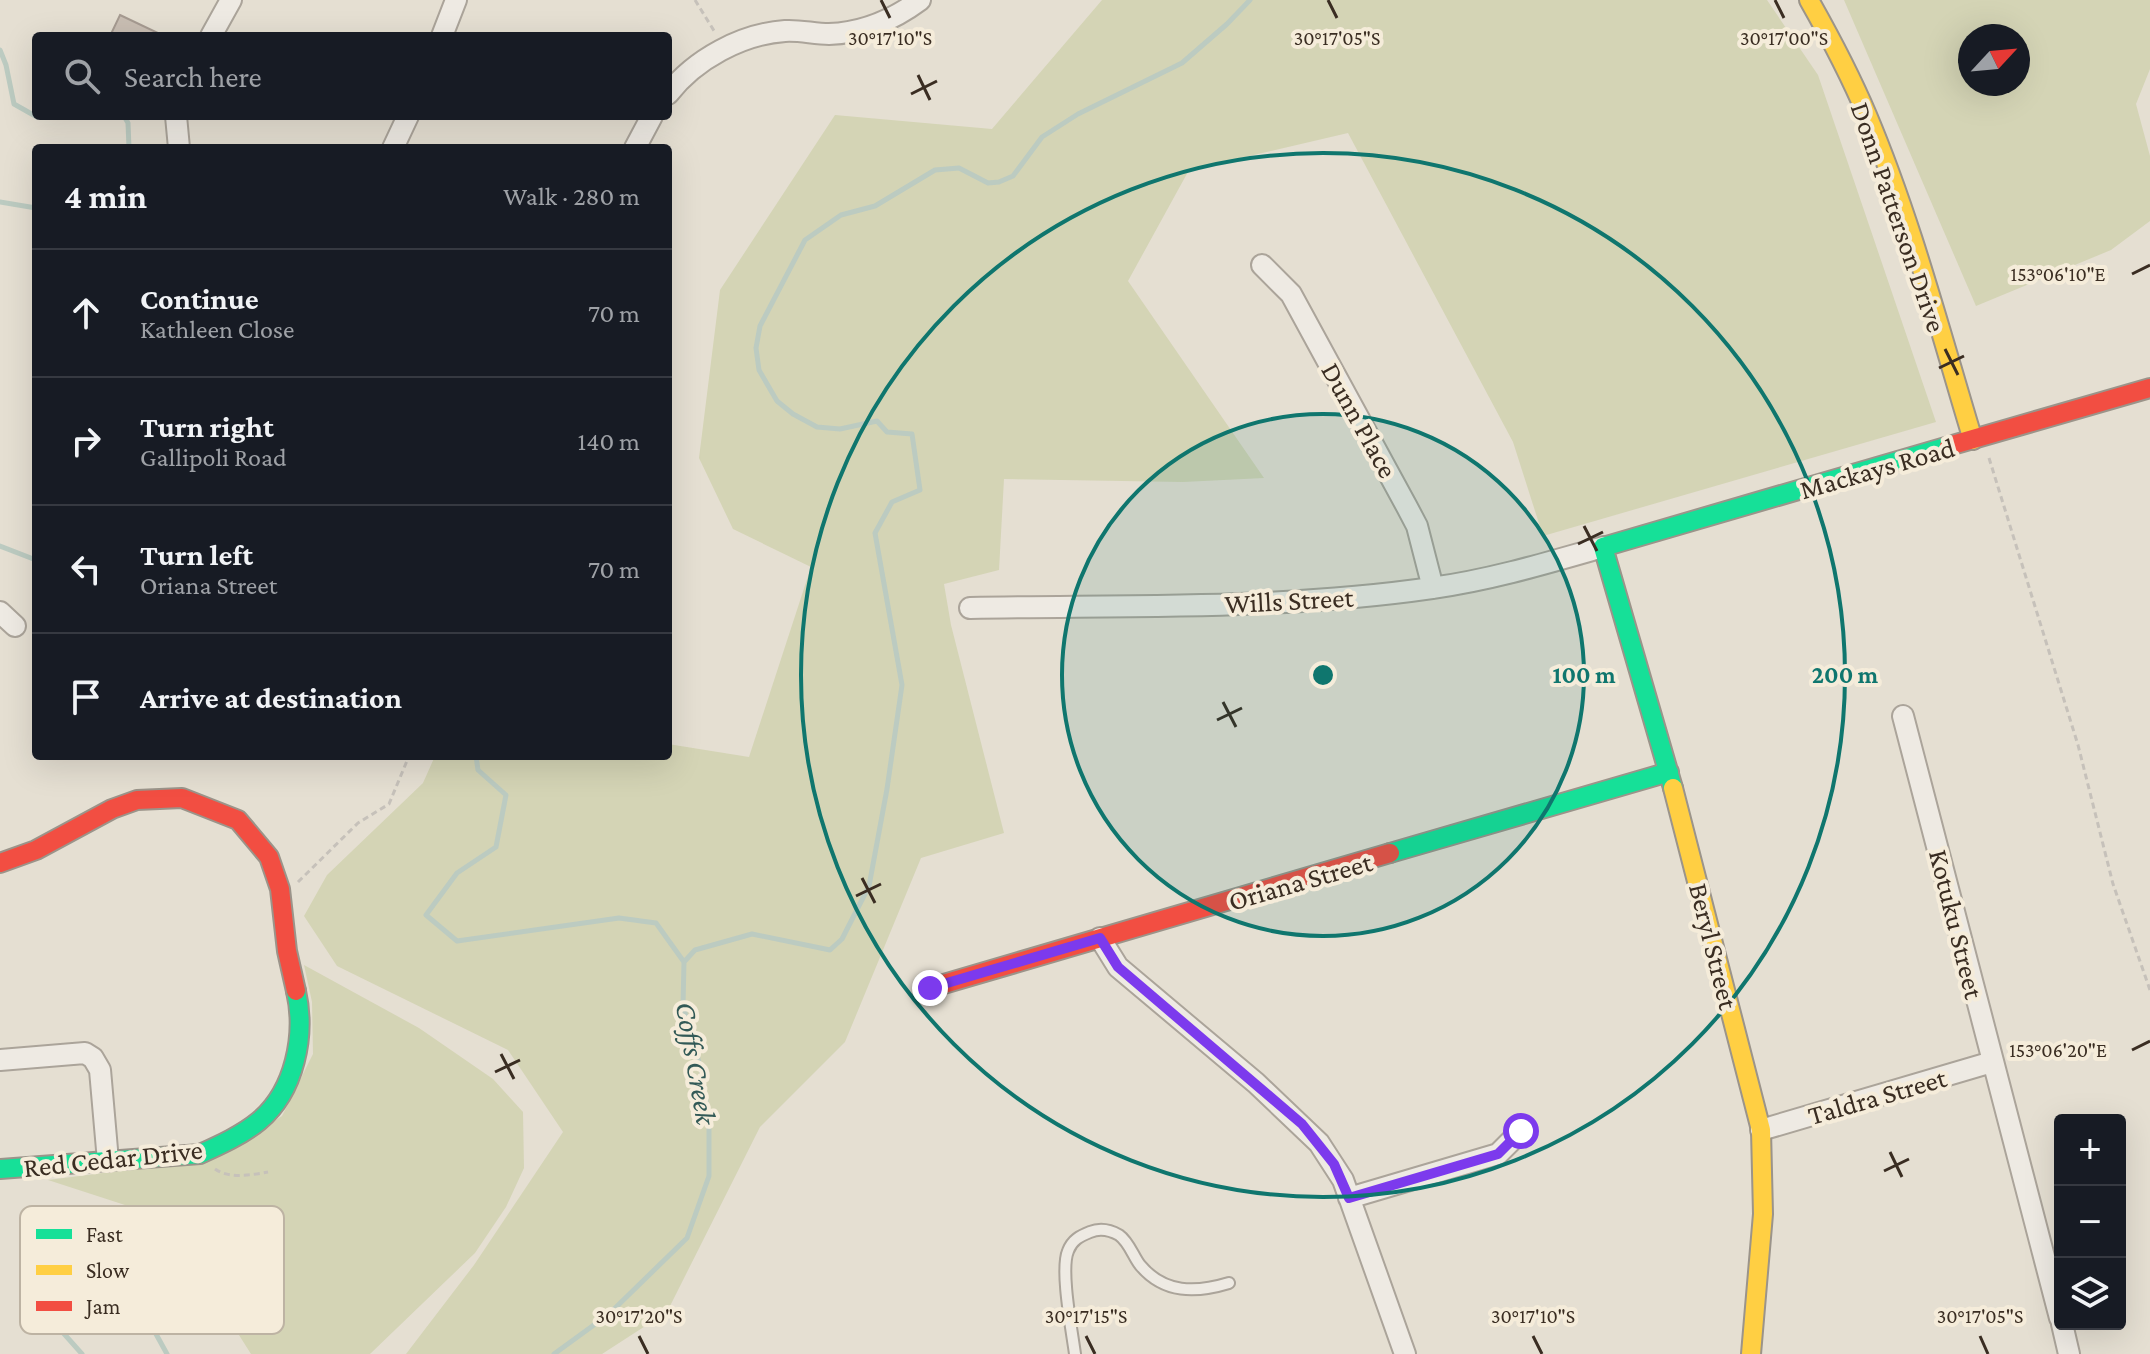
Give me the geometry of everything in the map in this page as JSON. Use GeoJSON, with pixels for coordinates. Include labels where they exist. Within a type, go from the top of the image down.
{"type":"FeatureCollection","features":[{"type":"Feature","properties":{"kind":"street"},"geometry":{"type":"LineString","coordinates":[[213,32],[231,0]]}},
{"type":"Feature","properties":{"kind":"street"},"geometry":{"type":"LineString","coordinates":[[444,32],[456,0]]}},
{"type":"Feature","properties":{"kind":"street"},"geometry":{"type":"LineString","coordinates":[[672,90],[688,73],[725,49],[766,34],[786,31],[829,34],[875,26],[899,15],[920,0]]}},
{"type":"Feature","properties":{"kind":"street","name":"Donn Patterson Drive"},"geometry":{"type":"LineString","coordinates":[[1809,0],[1861,103],[1902,206],[1978,439]]}},
{"type":"Feature","properties":{"kind":"street"},"geometry":{"type":"LineString","coordinates":[[176,120],[179,144]]}},
{"type":"Feature","properties":{"kind":"street"},"geometry":{"type":"LineString","coordinates":[[395,144],[406,120]]}},
{"type":"Feature","properties":{"kind":"street"},"geometry":{"type":"LineString","coordinates":[[637,144],[650,120]]}},
{"type":"Feature","properties":{"kind":"street","name":"Dunn Place"},"geometry":{"type":"LineString","coordinates":[[1262,265],[1291,294],[1407,507],[1417,526],[1433,588]]}},
{"type":"Feature","properties":{"kind":"street","name":"Mackays Road"},"geometry":{"type":"LineString","coordinates":[[1603,547],[2150,388]]}},
{"type":"Feature","properties":{"kind":"street","name":"Wills Street"},"geometry":{"type":"LineString","coordinates":[[970,608],[1306,601],[1433,588],[1488,578],[1603,547]]}},
{"type":"Feature","properties":{"kind":"street","name":"Beryl Street"},"geometry":{"type":"LineString","coordinates":[[1603,547],[1669,772],[1761,1130],[1765,1157],[1764,1210],[1751,1354]]}},
{"type":"Feature","properties":{"kind":"street","name":"Kotuku Street"},"geometry":{"type":"LineString","coordinates":[[1903,716],[2054,1295]]}},
{"type":"Feature","properties":{"kind":"street","name":"Oriana Street"},"geometry":{"type":"LineString","coordinates":[[930,988],[1669,772]]}},
{"type":"Feature","properties":{"kind":"street","name":"Red Cedar Drive"},"geometry":{"type":"LineString","coordinates":[[0,863],[36,850],[112,809],[137,800],[182,798],[238,820],[269,857],[280,889],[287,951],[299,1003],[300,1042],[289,1082],[261,1120],[200,1154],[0,1169]]}},
{"type":"Feature","properties":{"kind":"street"},"geometry":{"type":"LineString","coordinates":[[1100,938],[1118,967],[1302,1124],[1334,1164],[1405,1354]]}},
{"type":"Feature","properties":{"kind":"street"},"geometry":{"type":"LineString","coordinates":[[0,1060],[72,1053],[85,1053],[93,1058],[100,1070],[108,1161]]}},
{"type":"Feature","properties":{"kind":"street","name":"Taldra Street"},"geometry":{"type":"LineString","coordinates":[[1761,1130],[1992,1062]]}},
{"type":"Feature","properties":{"kind":"street"},"geometry":{"type":"LineString","coordinates":[[1349,1198],[1498,1154],[1521,1131]]}},
{"type":"Feature","properties":{"kind":"street"},"geometry":{"type":"LineString","coordinates":[[2063,1330],[2069,1354]]}},
{"type":"Feature","properties":{"kind":"lane"},"geometry":{"type":"LineString","coordinates":[[1075,1354],[1065,1268],[1072,1242],[1083,1235],[1096,1230],[1116,1233],[1150,1275],[1175,1289],[1195,1291],[1229,1283]]}},
{"type":"Feature","properties":{"kind":"path"},"geometry":{"type":"LineString","coordinates":[[695,0],[725,49]]}},
{"type":"Feature","properties":{"kind":"path"},"geometry":{"type":"LineString","coordinates":[[1978,439],[2078,745],[2113,884],[2150,990]]}},
{"type":"Feature","properties":{"kind":"path"},"geometry":{"type":"LineString","coordinates":[[280,889],[302,880],[358,823],[389,804],[407,760]]}},
{"type":"Feature","properties":{"kind":"path"},"geometry":{"type":"LineString","coordinates":[[207,1151],[217,1172],[247,1175],[268,1172]]}},
{"type":"Feature","properties":{"kind":"green space"},"geometry":{"type":"Polygon","coordinates":[[[1102,0],[1767,0],[1818,75],[1936,422],[1543,536],[1513,442],[1348,133],[1189,170],[1128,281],[1264,478],[1183,482],[1004,479],[999,570],[944,584],[951,625],[1004,833],[921,858],[845,1042],[760,1127],[667,1312],[602,1354],[406,1354],[474,1265],[563,1132],[508,1050],[337,966],[304,916],[327,875],[423,783],[433,760],[672,760],[672,745],[749,757],[811,567],[733,529],[699,458],[720,290],[835,115],[992,129],[1102,0]]]}},
{"type":"Feature","properties":{"kind":"green space"},"geometry":{"type":"Polygon","coordinates":[[[1844,0],[2150,0],[2150,69],[2136,104],[2150,156],[2150,221],[2111,250],[1976,306],[1844,0]]]}},
{"type":"Feature","properties":{"kind":"green space"},"geometry":{"type":"Polygon","coordinates":[[[304,965],[419,1028],[493,1079],[523,1112],[524,1168],[506,1207],[475,1253],[370,1354],[251,1354],[238,1334],[284,1334],[284,1206],[128,1206],[48,1180],[212,1159],[282,1116],[313,1054],[312,1002],[304,965]]]}},
{"type":"Feature","properties":{"kind":"building"},"geometry":{"type":"Polygon","coordinates":[[[120,15],[156,32],[112,32],[120,15]]]}},
{"type":"Feature","properties":{"kind":"waterway"},"geometry":{"type":"LineString","coordinates":[[684,962],[695,950],[752,934],[830,950],[842,939],[869,886],[887,789],[902,685],[875,533],[892,502],[920,490],[912,434],[887,432],[877,421],[840,429],[817,427],[777,401],[759,370],[756,348],[760,326],[805,240],[841,215],[875,206],[935,170],[959,168],[988,183],[1013,176],[1042,137],[1078,114],[1182,63],[1250,0]]}},
{"type":"Feature","properties":{"kind":"waterway","name":"Coffs Creek"},"geometry":{"type":"LineString","coordinates":[[0,50],[14,104],[32,114]]}},
{"type":"Feature","properties":{"kind":"waterway","name":"Coffs Creek"},"geometry":{"type":"LineString","coordinates":[[126,120],[129,144]]}},
{"type":"Feature","properties":{"kind":"waterway","name":"Coffs Creek"},"geometry":{"type":"LineString","coordinates":[[0,202],[32,207]]}},
{"type":"Feature","properties":{"kind":"waterway","name":"Coffs Creek"},"geometry":{"type":"LineString","coordinates":[[0,546],[32,558]]}},
{"type":"Feature","properties":{"kind":"waterway","name":"Coffs Creek"},"geometry":{"type":"LineString","coordinates":[[477,760],[478,770],[506,795],[496,847],[457,873],[426,915],[457,941],[619,918],[656,923],[684,962],[683,1006],[702,1073],[709,1122],[709,1176],[687,1238],[609,1314],[554,1354]]}},
{"type":"Feature","properties":{"kind":"waterway","name":"Coffs Creek"},"geometry":{"type":"LineString","coordinates":[[64,1334],[82,1354]]}},
{"type":"Feature","properties":{"kind":"waterway","name":"Coffs Creek"},"geometry":{"type":"LineString","coordinates":[[156,1334],[167,1354]]}},
{"type":"Feature","properties":{"kind":"traffic: fast"},"geometry":{"type":"LineString","coordinates":[[1673,788],[1603,547],[1949,446]]}},
{"type":"Feature","properties":{"kind":"traffic: fast"},"geometry":{"type":"LineString","coordinates":[[1390,853],[1669,772]]}},
{"type":"Feature","properties":{"kind":"traffic: fast"},"geometry":{"type":"LineString","coordinates":[[0,1169],[200,1154],[238,1135],[271,1109],[289,1078],[300,1026],[296,991]]}},
{"type":"Feature","properties":{"kind":"traffic: slow"},"geometry":{"type":"LineString","coordinates":[[1809,0],[1854,85],[1883,154],[1924,276],[1973,440]]}},
{"type":"Feature","properties":{"kind":"traffic: slow"},"geometry":{"type":"LineString","coordinates":[[1673,788],[1761,1130],[1763,1214],[1751,1354]]}},
{"type":"Feature","properties":{"kind":"traffic: jam"},"geometry":{"type":"LineString","coordinates":[[1949,446],[2150,388]]}},
{"type":"Feature","properties":{"kind":"traffic: jam"},"geometry":{"type":"LineString","coordinates":[[0,863],[36,850],[112,809],[137,800],[182,798],[238,820],[269,857],[280,889],[287,951],[296,991]]}},
{"type":"Feature","properties":{"kind":"traffic: jam"},"geometry":{"type":"LineString","coordinates":[[930,988],[1390,853]]}},
{"type":"Feature","properties":{"kind":"route"},"geometry":{"type":"LineString","coordinates":[[930,988],[1100,938],[1118,967],[1302,1124],[1334,1164],[1349,1198],[1498,1154],[1521,1131]]}}]}
